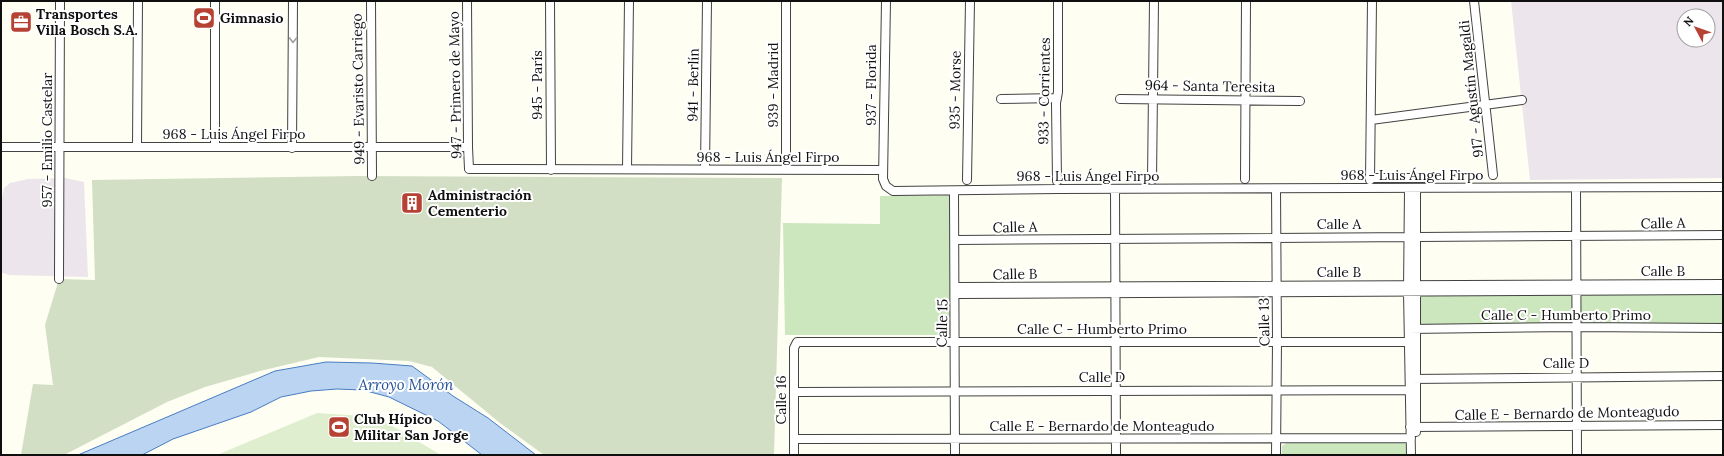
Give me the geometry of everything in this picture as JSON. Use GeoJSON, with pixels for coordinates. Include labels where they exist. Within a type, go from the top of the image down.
{"type":"FeatureCollection","features":[{"type":"Feature","properties":{"kind":"street","name":"957 - Emilio Castelar"},"geometry":{"type":"LineString","coordinates":[[59,279],[60,1]]}},
{"type":"Feature","properties":{"kind":"street"},"geometry":{"type":"LineString","coordinates":[[137,146],[138,1]]}},
{"type":"Feature","properties":{"kind":"street"},"geometry":{"type":"LineString","coordinates":[[215,1],[215,147]]}},
{"type":"Feature","properties":{"kind":"street"},"geometry":{"type":"LineString","coordinates":[[292,148],[293,1]]}},
{"type":"Feature","properties":{"kind":"street","name":"949 - Evaristo Carriego"},"geometry":{"type":"LineString","coordinates":[[371,1],[372,176]]}},
{"type":"Feature","properties":{"kind":"street","name":"947 - Primero de Mayo"},"geometry":{"type":"LineString","coordinates":[[467,1],[469,169]]}},
{"type":"Feature","properties":{"kind":"street","name":"945 - París"},"geometry":{"type":"LineString","coordinates":[[550,1],[551,170]]}},
{"type":"Feature","properties":{"kind":"street"},"geometry":{"type":"LineString","coordinates":[[627,170],[629,1]]}},
{"type":"Feature","properties":{"kind":"street","name":"941 - Berlín"},"geometry":{"type":"LineString","coordinates":[[705,170],[707,1]]}},
{"type":"Feature","properties":{"kind":"street","name":"939 - Madrid"},"geometry":{"type":"LineString","coordinates":[[786,1],[786,170]]}},
{"type":"Feature","properties":{"kind":"street","name":"937 - Florida"},"geometry":{"type":"LineString","coordinates":[[884,170],[886,1]]}},
{"type":"Feature","properties":{"kind":"street","name":"935 - Morse"},"geometry":{"type":"LineString","coordinates":[[967,180],[970,1]]}},
{"type":"Feature","properties":{"kind":"street","name":"933 - Corrientes"},"geometry":{"type":"LineString","coordinates":[[1057,181],[1058,1]]}},
{"type":"Feature","properties":{"kind":"street"},"geometry":{"type":"LineString","coordinates":[[1152,180],[1154,1]]}},
{"type":"Feature","properties":{"kind":"street"},"geometry":{"type":"LineString","coordinates":[[1244,179],[1246,1]]}},
{"type":"Feature","properties":{"kind":"street"},"geometry":{"type":"LineString","coordinates":[[1372,1],[1370,179],[1425,178]]}},
{"type":"Feature","properties":{"kind":"street","name":"917 - Agustín Magaldi"},"geometry":{"type":"LineString","coordinates":[[1474,1],[1493,175]]}},
{"type":"Feature","properties":{"kind":"street"},"geometry":{"type":"LineString","coordinates":[[1001,99],[1057,98]]}},
{"type":"Feature","properties":{"kind":"street","name":"964 - Santa Teresita"},"geometry":{"type":"LineString","coordinates":[[1120,99],[1153,98],[1300,101]]}},
{"type":"Feature","properties":{"kind":"street"},"geometry":{"type":"LineString","coordinates":[[1371,120],[1522,100]]}},
{"type":"Feature","properties":{"kind":"street","name":"968 - Luis Ángel Firpo"},"geometry":{"type":"LineString","coordinates":[[1,147],[468,147]]}},
{"type":"Feature","properties":{"kind":"street","name":"968 - Luis Ángel Firpo"},"geometry":{"type":"LineString","coordinates":[[469,169],[884,170],[883,183],[888,189],[893,191],[1723,187]]}},
{"type":"Feature","properties":{"kind":"street"},"geometry":{"type":"LineString","coordinates":[[1410,455],[1413,427],[1412,188]]}},
{"type":"Feature","properties":{"kind":"street"},"geometry":{"type":"LineString","coordinates":[[1576,188],[1576,455]]}},
{"type":"Feature","properties":{"kind":"street"},"geometry":{"type":"LineString","coordinates":[[1116,189],[1116,455]]}},
{"type":"Feature","properties":{"kind":"street","name":"Calle 13"},"geometry":{"type":"LineString","coordinates":[[1276,189],[1276,289],[1278,342],[1276,455]]}},
{"type":"Feature","properties":{"kind":"street","name":"Calle 15"},"geometry":{"type":"LineString","coordinates":[[954,191],[955,455]]}},
{"type":"Feature","properties":{"kind":"street","name":"Calle A"},"geometry":{"type":"LineString","coordinates":[[955,240],[1723,235]]}},
{"type":"Feature","properties":{"kind":"street","name":"Calle B"},"geometry":{"type":"LineString","coordinates":[[1575,288],[1723,284]]}},
{"type":"Feature","properties":{"kind":"street","name":"Calle B"},"geometry":{"type":"LineString","coordinates":[[955,291],[1412,288],[1723,290]]}},
{"type":"Feature","properties":{"kind":"street","name":"Calle C - Humberto Primo"},"geometry":{"type":"LineString","coordinates":[[1412,329],[1575,327],[1723,328]]}},
{"type":"Feature","properties":{"kind":"street"},"geometry":{"type":"LineString","coordinates":[[1412,329],[1409,342],[1413,379],[1410,390],[1416,455]]}},
{"type":"Feature","properties":{"kind":"street","name":"Calle C - Humberto Primo"},"geometry":{"type":"LineString","coordinates":[[795,345],[800,342],[1409,342]]}},
{"type":"Feature","properties":{"kind":"street","name":"Calle 16"},"geometry":{"type":"LineString","coordinates":[[794,455],[795,345]]}},
{"type":"Feature","properties":{"kind":"street","name":"Calle D"},"geometry":{"type":"LineString","coordinates":[[1413,379],[1576,376],[1723,376]]}},
{"type":"Feature","properties":{"kind":"street","name":"Calle D"},"geometry":{"type":"LineString","coordinates":[[795,392],[955,390],[1410,390]]}},
{"type":"Feature","properties":{"kind":"street","name":"Calle E - Bernardo de Monteagudo"},"geometry":{"type":"LineString","coordinates":[[1413,427],[1723,425]]}},
{"type":"Feature","properties":{"kind":"street","name":"Calle E - Bernardo de Monteagudo"},"geometry":{"type":"LineString","coordinates":[[794,439],[1411,438]]}},
{"type":"Feature","properties":{"kind":"shaded area"},"geometry":{"type":"Polygon","coordinates":[[[1511,1],[1723,1],[1723,178],[1530,180],[1511,1]]]}},
{"type":"Feature","properties":{"kind":"shaded area"},"geometry":{"type":"Polygon","coordinates":[[[65,178],[84,182],[88,277],[9,275],[1,272],[1,202],[4,188],[10,183],[28,179],[65,178]]]}},
{"type":"Feature","properties":{"kind":"green space"},"geometry":{"type":"Polygon","coordinates":[[[356,176],[782,178],[774,455],[544,455],[500,423],[432,367],[409,361],[319,357],[260,371],[205,387],[167,402],[64,455],[21,455],[33,384],[53,385],[45,325],[59,279],[95,280],[92,180],[356,176]]]}},
{"type":"Feature","properties":{"kind":"green space"},"geometry":{"type":"Polygon","coordinates":[[[951,195],[950,335],[785,335],[783,223],[880,224],[880,196],[951,195]]]}},
{"type":"Feature","properties":{"kind":"green space"},"geometry":{"type":"Polygon","coordinates":[[[1723,290],[1723,328],[1415,329],[1415,292],[1723,290]]]}},
{"type":"Feature","properties":{"kind":"green space","name":"Club Hípico Militar San Jorge"},"geometry":{"type":"Polygon","coordinates":[[[317,413],[377,417],[441,455],[217,455],[317,413]]]}},
{"type":"Feature","properties":{"kind":"green space"},"geometry":{"type":"Polygon","coordinates":[[[1288,442],[1403,442],[1407,445],[1407,455],[1282,455],[1282,446],[1288,442]]]}},
{"type":"Feature","properties":{"kind":"water","name":"Arroyo Morón"},"geometry":{"type":"Polygon","coordinates":[[[326,362],[412,366],[453,396],[488,418],[536,455],[482,455],[438,421],[389,397],[363,390],[337,389],[311,391],[281,397],[251,412],[173,439],[142,455],[78,455],[275,371],[326,362]]]}},
{"type":"Feature","properties":{"kind":"place","name":"Gimnasio"},"geometry":{"type":"Point","coordinates":[204,18]}},
{"type":"Feature","properties":{"kind":"place","name":"Transportes Villa Bosch S.A."},"geometry":{"type":"Point","coordinates":[21,22]}},
{"type":"Feature","properties":{"kind":"place","name":"Administración Cementerio"},"geometry":{"type":"Point","coordinates":[412,203]}},
{"type":"Feature","properties":{"kind":"place","name":"Club Hípico Militar San Jorge"},"geometry":{"type":"Point","coordinates":[339,427]}}]}
